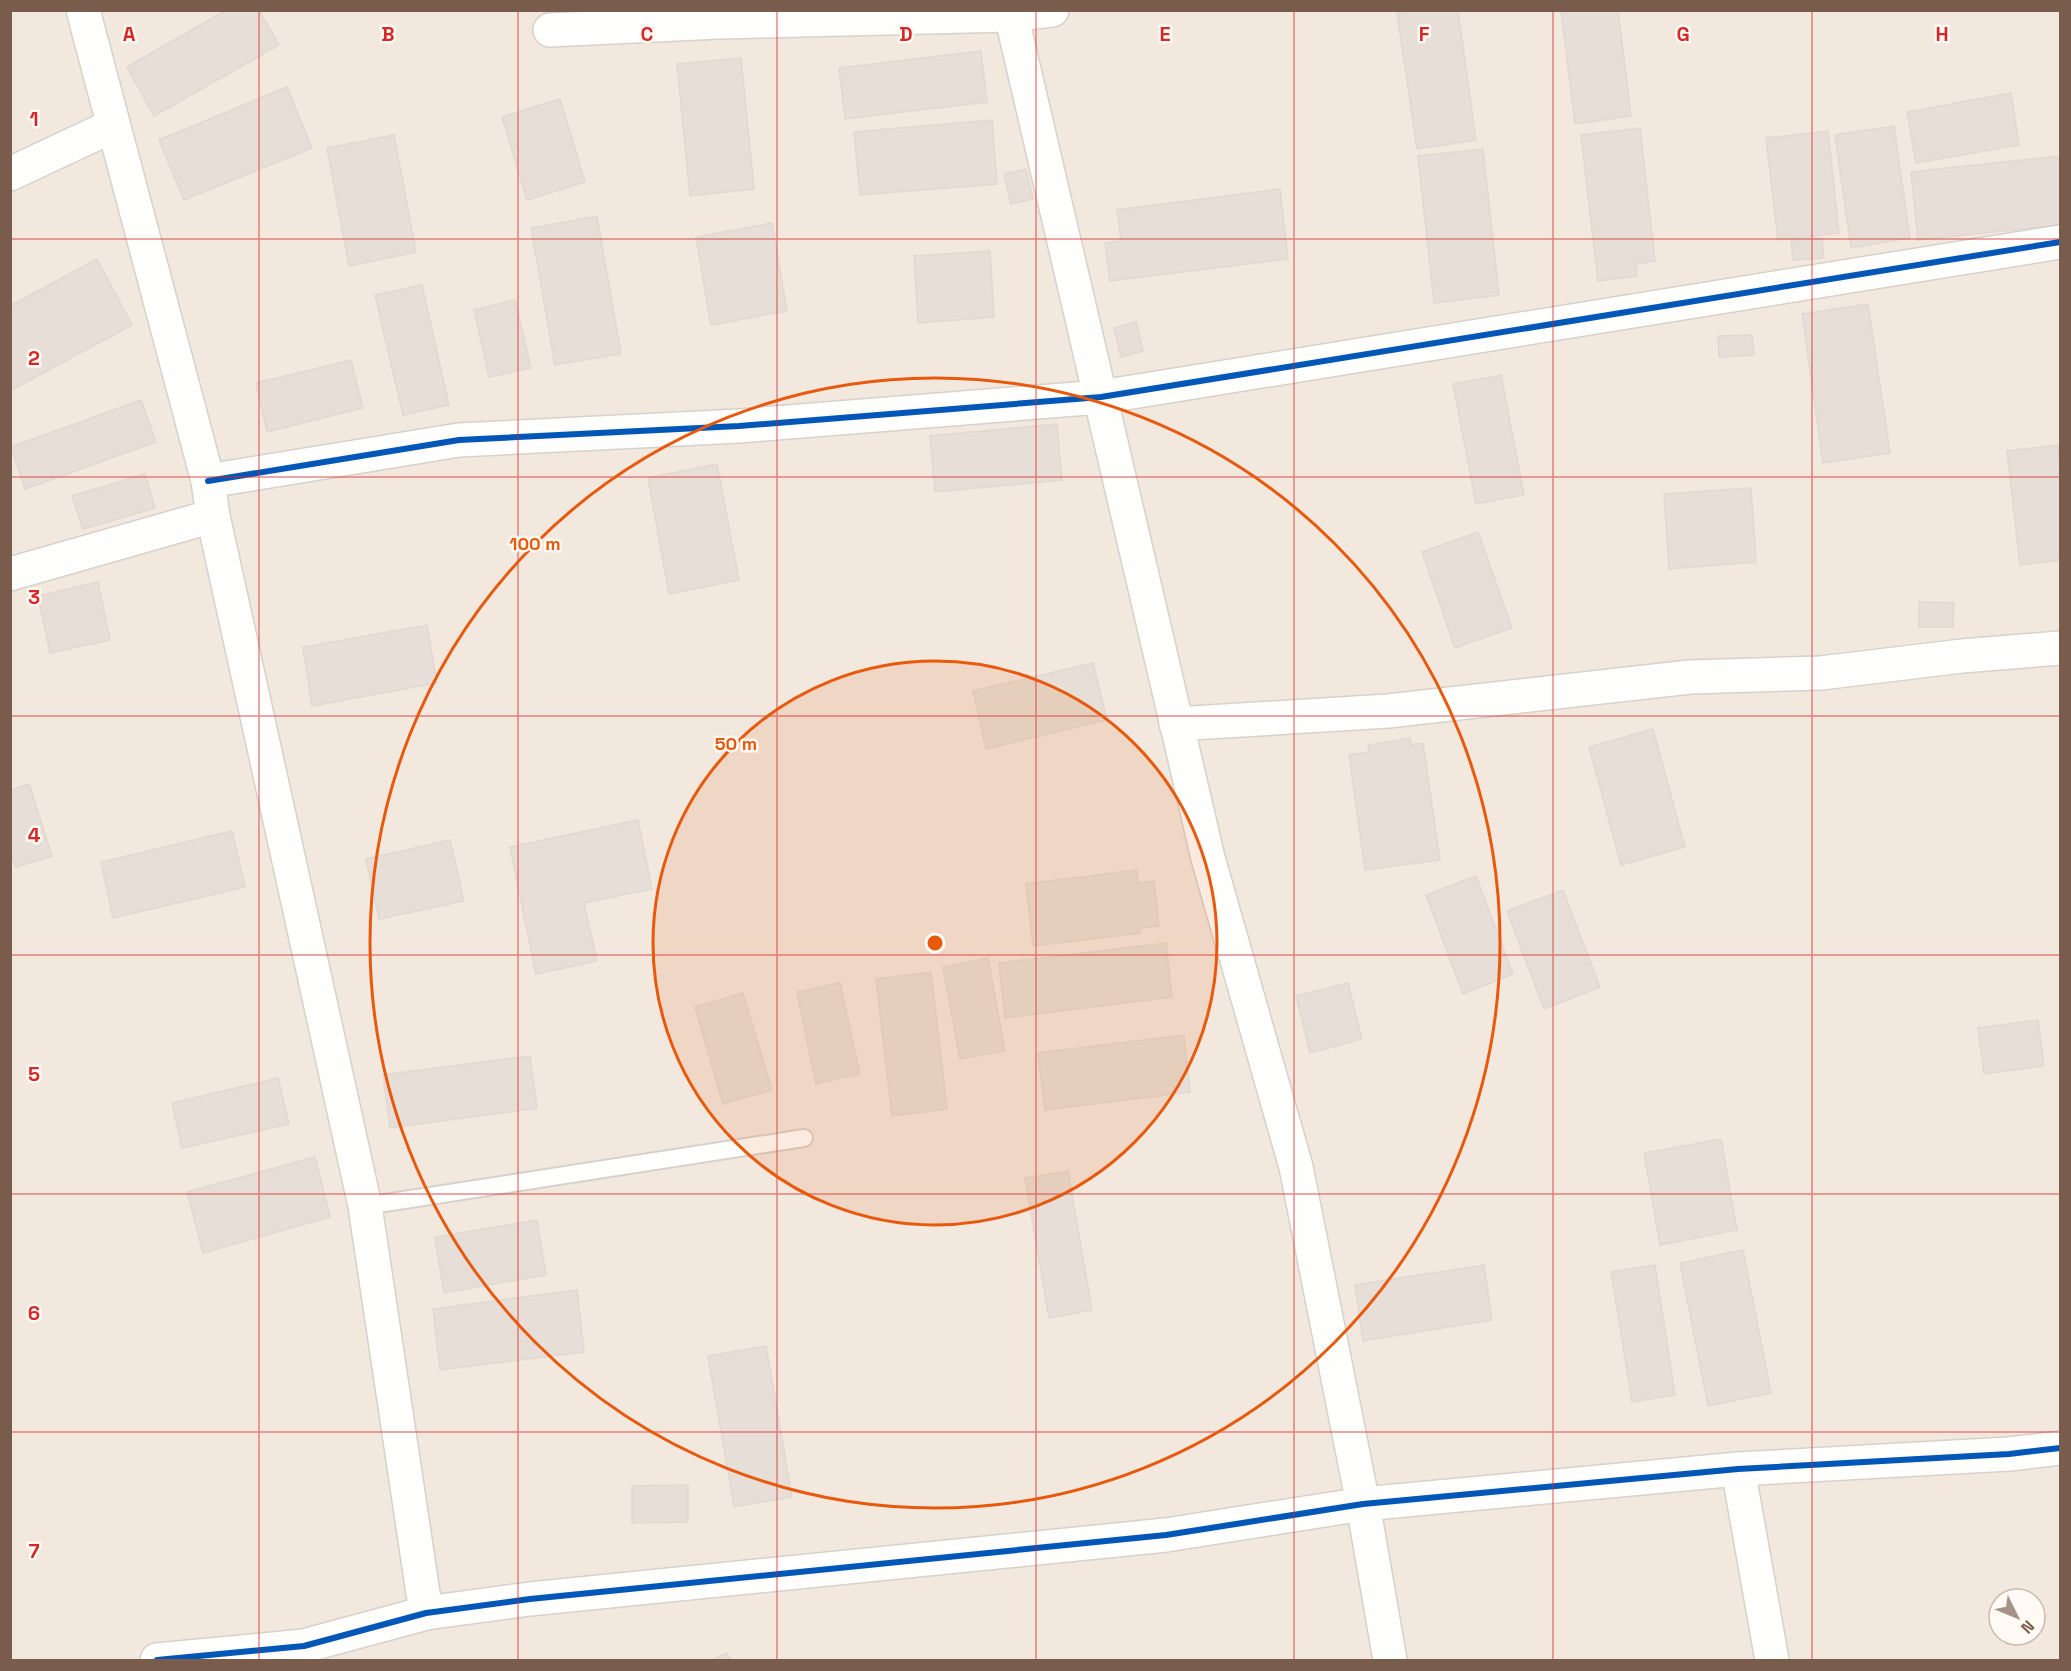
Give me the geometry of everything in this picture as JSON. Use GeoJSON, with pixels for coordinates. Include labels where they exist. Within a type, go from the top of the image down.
{"type":"FeatureCollection","features":[{"type":"Feature","properties":{"kind":"street"},"geometry":{"type":"LineString","coordinates":[[83,10],[208,481],[213,516],[365,1206],[426,1613]]}},
{"type":"Feature","properties":{"kind":"street"},"geometry":{"type":"LineString","coordinates":[[550,30],[1052,10]]}},
{"type":"Feature","properties":{"kind":"street"},"geometry":{"type":"LineString","coordinates":[[1010,13],[1209,858],[1296,1167],[1363,1504],[1390,1660]]}},
{"type":"Feature","properties":{"kind":"street"},"geometry":{"type":"LineString","coordinates":[[10,174],[112,126]]}},
{"type":"Feature","properties":{"kind":"street"},"geometry":{"type":"LineString","coordinates":[[208,481],[459,440],[739,426],[1101,397],[2061,242]]}},
{"type":"Feature","properties":{"kind":"street"},"geometry":{"type":"LineString","coordinates":[[10,574],[213,516]]}},
{"type":"Feature","properties":{"kind":"street"},"geometry":{"type":"LineString","coordinates":[[1176,724],[1388,711],[1690,677],[1821,673],[1962,656],[2061,648]]}},
{"type":"Feature","properties":{"kind":"street"},"geometry":{"type":"LineString","coordinates":[[157,1660],[306,1653],[426,1613],[530,1599],[1166,1534],[1363,1504],[1738,1469],[2009,1454],[2061,1448]]}},
{"type":"Feature","properties":{"kind":"street"},"geometry":{"type":"LineString","coordinates":[[1738,1469],[1772,1660]]}},
{"type":"Feature","properties":{"kind":"lane"},"geometry":{"type":"LineString","coordinates":[[365,1206],[804,1138]]}},
{"type":"Feature","properties":{"kind":"shaded area"},"geometry":{"type":"Polygon","coordinates":[[[11,11],[2060,11],[2060,1660],[11,1660],[11,11]]]}},
{"type":"Feature","properties":{"kind":"building"},"geometry":{"type":"Polygon","coordinates":[[[226,10],[259,10],[279,45],[154,116],[127,67],[226,10]]]}},
{"type":"Feature","properties":{"kind":"building"},"geometry":{"type":"Polygon","coordinates":[[[1415,10],[1458,10],[1476,140],[1417,149],[1397,13],[1415,10]]]}},
{"type":"Feature","properties":{"kind":"building"},"geometry":{"type":"Polygon","coordinates":[[[1561,10],[1618,10],[1631,116],[1575,124],[1561,10]]]}},
{"type":"Feature","properties":{"kind":"building"},"geometry":{"type":"Polygon","coordinates":[[[981,51],[987,102],[845,119],[839,68],[981,51]]]}},
{"type":"Feature","properties":{"kind":"building"},"geometry":{"type":"Polygon","coordinates":[[[741,58],[754,189],[690,196],[677,64],[741,58]]]}},
{"type":"Feature","properties":{"kind":"building"},"geometry":{"type":"Polygon","coordinates":[[[287,87],[312,148],[184,200],[159,140],[287,87]]]}},
{"type":"Feature","properties":{"kind":"building"},"geometry":{"type":"Polygon","coordinates":[[[2011,93],[2019,145],[1916,163],[1907,112],[2011,93]]]}},
{"type":"Feature","properties":{"kind":"building"},"geometry":{"type":"Polygon","coordinates":[[[560,99],[585,182],[527,200],[502,117],[560,99]]]}},
{"type":"Feature","properties":{"kind":"building"},"geometry":{"type":"Polygon","coordinates":[[[992,120],[997,184],[860,195],[854,132],[992,120]]]}},
{"type":"Feature","properties":{"kind":"building"},"geometry":{"type":"Polygon","coordinates":[[[1894,126],[1910,238],[1851,248],[1835,135],[1894,126]]]}},
{"type":"Feature","properties":{"kind":"building"},"geometry":{"type":"Polygon","coordinates":[[[1640,128],[1655,261],[1636,264],[1637,276],[1598,281],[1581,135],[1640,128]]]}},
{"type":"Feature","properties":{"kind":"building"},"geometry":{"type":"Polygon","coordinates":[[[1828,131],[1839,233],[1778,240],[1766,138],[1828,131]]]}},
{"type":"Feature","properties":{"kind":"building"},"geometry":{"type":"Polygon","coordinates":[[[394,135],[416,252],[349,266],[327,148],[394,135]]]}},
{"type":"Feature","properties":{"kind":"building"},"geometry":{"type":"Polygon","coordinates":[[[1483,149],[1499,295],[1434,303],[1418,156],[1483,149]]]}},
{"type":"Feature","properties":{"kind":"building"},"geometry":{"type":"Polygon","coordinates":[[[2060,156],[2060,225],[1918,240],[1911,172],[2060,156]]]}},
{"type":"Feature","properties":{"kind":"building"},"geometry":{"type":"Polygon","coordinates":[[[1026,169],[1033,199],[1011,204],[1004,174],[1026,169]]]}},
{"type":"Feature","properties":{"kind":"building"},"geometry":{"type":"Polygon","coordinates":[[[1280,189],[1288,259],[1110,281],[1105,243],[1121,241],[1117,210],[1280,189]]]}},
{"type":"Feature","properties":{"kind":"building"},"geometry":{"type":"Polygon","coordinates":[[[597,216],[621,354],[555,365],[531,228],[597,216]]]}},
{"type":"Feature","properties":{"kind":"building"},"geometry":{"type":"Polygon","coordinates":[[[772,223],[787,311],[711,325],[696,237],[772,223]]]}},
{"type":"Feature","properties":{"kind":"building"},"geometry":{"type":"Polygon","coordinates":[[[1822,238],[1824,258],[1793,260],[1791,240],[1822,238]]]}},
{"type":"Feature","properties":{"kind":"building"},"geometry":{"type":"Polygon","coordinates":[[[990,251],[994,317],[918,323],[914,256],[990,251]]]}},
{"type":"Feature","properties":{"kind":"building"},"geometry":{"type":"Polygon","coordinates":[[[97,259],[132,325],[10,391],[10,306],[97,259]]]}},
{"type":"Feature","properties":{"kind":"building"},"geometry":{"type":"Polygon","coordinates":[[[422,285],[449,405],[403,415],[375,295],[422,285]]]}},
{"type":"Feature","properties":{"kind":"building"},"geometry":{"type":"Polygon","coordinates":[[[515,300],[531,368],[489,377],[474,310],[515,300]]]}},
{"type":"Feature","properties":{"kind":"building"},"geometry":{"type":"Polygon","coordinates":[[[1868,304],[1890,453],[1823,463],[1802,314],[1868,304]]]}},
{"type":"Feature","properties":{"kind":"building"},"geometry":{"type":"Polygon","coordinates":[[[1136,322],[1143,351],[1121,357],[1114,328],[1136,322]]]}},
{"type":"Feature","properties":{"kind":"building"},"geometry":{"type":"Polygon","coordinates":[[[1752,335],[1754,355],[1719,357],[1718,336],[1752,335]]]}},
{"type":"Feature","properties":{"kind":"building"},"geometry":{"type":"Polygon","coordinates":[[[351,360],[363,408],[267,432],[256,383],[351,360]]]}},
{"type":"Feature","properties":{"kind":"building"},"geometry":{"type":"Polygon","coordinates":[[[1501,375],[1524,495],[1476,504],[1453,384],[1501,375]]]}},
{"type":"Feature","properties":{"kind":"building"},"geometry":{"type":"Polygon","coordinates":[[[141,400],[156,442],[25,489],[11,447],[141,400]]]}},
{"type":"Feature","properties":{"kind":"building"},"geometry":{"type":"Polygon","coordinates":[[[1057,424],[1062,480],[935,492],[930,436],[1057,424]]]}},
{"type":"Feature","properties":{"kind":"building"},"geometry":{"type":"Polygon","coordinates":[[[2058,445],[2060,560],[2020,565],[2007,451],[2058,445]]]}},
{"type":"Feature","properties":{"kind":"building"},"geometry":{"type":"Polygon","coordinates":[[[717,464],[739,580],[669,594],[648,478],[717,464]]]}},
{"type":"Feature","properties":{"kind":"building"},"geometry":{"type":"Polygon","coordinates":[[[145,474],[155,508],[83,529],[72,496],[145,474]]]}},
{"type":"Feature","properties":{"kind":"building"},"geometry":{"type":"Polygon","coordinates":[[[1751,488],[1756,562],[1669,569],[1664,494],[1751,488]]]}},
{"type":"Feature","properties":{"kind":"building"},"geometry":{"type":"Polygon","coordinates":[[[1478,532],[1512,628],[1455,648],[1422,552],[1478,532]]]}},
{"type":"Feature","properties":{"kind":"building"},"geometry":{"type":"Polygon","coordinates":[[[98,582],[110,640],[50,653],[38,596],[98,582]]]}},
{"type":"Feature","properties":{"kind":"building"},"geometry":{"type":"Polygon","coordinates":[[[1919,602],[1954,603],[1953,627],[1919,627],[1919,602]]]}},
{"type":"Feature","properties":{"kind":"building"},"geometry":{"type":"Polygon","coordinates":[[[427,625],[437,683],[312,706],[303,647],[427,625]]]}},
{"type":"Feature","properties":{"kind":"building"},"geometry":{"type":"Polygon","coordinates":[[[1093,663],[1107,720],[986,749],[973,691],[1093,663]]]}},
{"type":"Feature","properties":{"kind":"building"},"geometry":{"type":"Polygon","coordinates":[[[1653,729],[1685,847],[1621,865],[1589,747],[1653,729]]]}},
{"type":"Feature","properties":{"kind":"building"},"geometry":{"type":"Polygon","coordinates":[[[1410,738],[1411,745],[1423,743],[1440,860],[1365,870],[1349,755],[1369,752],[1368,745],[1410,738]]]}},
{"type":"Feature","properties":{"kind":"building"},"geometry":{"type":"Polygon","coordinates":[[[29,784],[52,856],[16,867],[10,850],[10,790],[29,784]]]}},
{"type":"Feature","properties":{"kind":"building"},"geometry":{"type":"Polygon","coordinates":[[[638,820],[652,889],[584,903],[597,961],[536,974],[510,847],[638,820]]]}},
{"type":"Feature","properties":{"kind":"building"},"geometry":{"type":"Polygon","coordinates":[[[232,831],[245,887],[113,918],[101,862],[232,831]]]}},
{"type":"Feature","properties":{"kind":"building"},"geometry":{"type":"Polygon","coordinates":[[[450,840],[464,901],[379,919],[366,859],[450,840]]]}},
{"type":"Feature","properties":{"kind":"building"},"geometry":{"type":"Polygon","coordinates":[[[1137,870],[1138,883],[1154,881],[1159,926],[1139,928],[1140,933],[1033,946],[1026,884],[1137,870]]]}},
{"type":"Feature","properties":{"kind":"building"},"geometry":{"type":"Polygon","coordinates":[[[1476,876],[1513,974],[1463,994],[1426,895],[1476,876]]]}},
{"type":"Feature","properties":{"kind":"building"},"geometry":{"type":"Polygon","coordinates":[[[1563,890],[1600,987],[1544,1009],[1507,911],[1563,890]]]}},
{"type":"Feature","properties":{"kind":"building"},"geometry":{"type":"Polygon","coordinates":[[[1166,943],[1172,997],[1005,1018],[999,963],[1166,943]]]}},
{"type":"Feature","properties":{"kind":"building"},"geometry":{"type":"Polygon","coordinates":[[[988,958],[1005,1051],[960,1059],[943,967],[988,958]]]}},
{"type":"Feature","properties":{"kind":"building"},"geometry":{"type":"Polygon","coordinates":[[[931,972],[947,1109],[892,1116],[876,979],[931,972]]]}},
{"type":"Feature","properties":{"kind":"building"},"geometry":{"type":"Polygon","coordinates":[[[840,983],[860,1074],[816,1084],[797,992],[840,983]]]}},
{"type":"Feature","properties":{"kind":"building"},"geometry":{"type":"Polygon","coordinates":[[[1348,983],[1362,1039],[1310,1053],[1296,996],[1348,983]]]}},
{"type":"Feature","properties":{"kind":"building"},"geometry":{"type":"Polygon","coordinates":[[[743,993],[772,1090],[723,1104],[695,1007],[743,993]]]}},
{"type":"Feature","properties":{"kind":"building"},"geometry":{"type":"Polygon","coordinates":[[[2038,1020],[2044,1066],[1984,1074],[1978,1028],[2038,1020]]]}},
{"type":"Feature","properties":{"kind":"building"},"geometry":{"type":"Polygon","coordinates":[[[1184,1035],[1190,1092],[1045,1110],[1038,1053],[1184,1035]]]}},
{"type":"Feature","properties":{"kind":"building"},"geometry":{"type":"Polygon","coordinates":[[[530,1056],[537,1108],[390,1128],[383,1075],[530,1056]]]}},
{"type":"Feature","properties":{"kind":"building"},"geometry":{"type":"Polygon","coordinates":[[[278,1078],[289,1124],[182,1148],[172,1103],[278,1078]]]}},
{"type":"Feature","properties":{"kind":"building"},"geometry":{"type":"Polygon","coordinates":[[[1721,1139],[1737,1230],[1660,1245],[1644,1153],[1721,1139]]]}},
{"type":"Feature","properties":{"kind":"building"},"geometry":{"type":"Polygon","coordinates":[[[315,1157],[330,1217],[203,1253],[187,1192],[315,1157]]]}},
{"type":"Feature","properties":{"kind":"building"},"geometry":{"type":"Polygon","coordinates":[[[1068,1171],[1092,1310],[1049,1318],[1025,1178],[1068,1171]]]}},
{"type":"Feature","properties":{"kind":"building"},"geometry":{"type":"Polygon","coordinates":[[[537,1220],[546,1275],[444,1293],[435,1237],[537,1220]]]}},
{"type":"Feature","properties":{"kind":"building"},"geometry":{"type":"Polygon","coordinates":[[[1743,1250],[1771,1393],[1708,1406],[1680,1263],[1743,1250]]]}},
{"type":"Feature","properties":{"kind":"building"},"geometry":{"type":"Polygon","coordinates":[[[1484,1265],[1492,1320],[1363,1341],[1355,1285],[1484,1265]]]}},
{"type":"Feature","properties":{"kind":"building"},"geometry":{"type":"Polygon","coordinates":[[[1655,1265],[1675,1395],[1632,1402],[1611,1272],[1655,1265]]]}},
{"type":"Feature","properties":{"kind":"building"},"geometry":{"type":"Polygon","coordinates":[[[577,1290],[584,1352],[440,1370],[433,1309],[577,1290]]]}},
{"type":"Feature","properties":{"kind":"building"},"geometry":{"type":"Polygon","coordinates":[[[766,1346],[792,1497],[734,1507],[708,1356],[766,1346]]]}},
{"type":"Feature","properties":{"kind":"building"},"geometry":{"type":"Polygon","coordinates":[[[688,1485],[688,1522],[632,1523],[632,1486],[688,1485]]]}},
{"type":"Feature","properties":{"kind":"building"},"geometry":{"type":"Polygon","coordinates":[[[727,1653],[731,1660],[712,1660],[727,1653]]]}},
{"type":"Feature","properties":{"kind":"cycle path"},"geometry":{"type":"LineString","coordinates":[[208,481],[459,440],[739,426],[1101,397],[2060,242]]}},
{"type":"Feature","properties":{"kind":"cycle path"},"geometry":{"type":"LineString","coordinates":[[157,1660],[304,1646],[426,1613],[530,1599],[1166,1535],[1363,1504],[1738,1469],[2009,1454],[2060,1448]]}}]}
